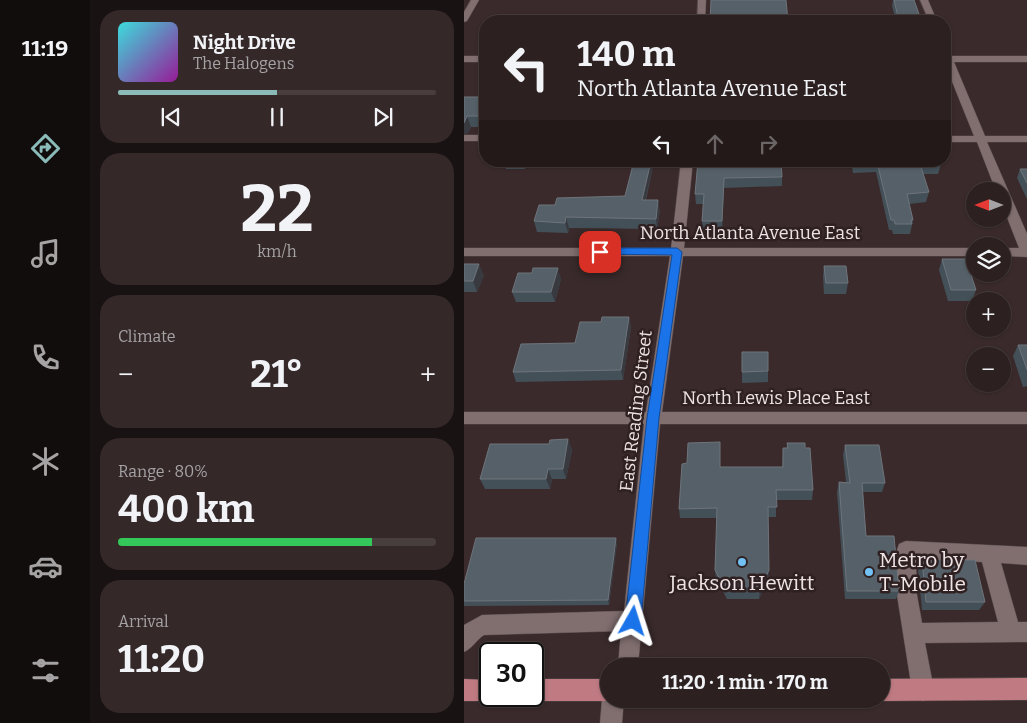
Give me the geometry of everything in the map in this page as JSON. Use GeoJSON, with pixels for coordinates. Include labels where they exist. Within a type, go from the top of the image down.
{"type":"FeatureCollection","features":[{"type":"Feature","properties":{"kind":"main road"},"geometry":{"type":"LineString","coordinates":[[890,690],[1027,689]]}},
{"type":"Feature","properties":{"kind":"main road"},"geometry":{"type":"LineString","coordinates":[[464,690],[479,690]]}},
{"type":"Feature","properties":{"kind":"main road"},"geometry":{"type":"LineString","coordinates":[[544,690],[600,690]]}},
{"type":"Feature","properties":{"kind":"street"},"geometry":{"type":"LineString","coordinates":[[464,19],[475,0]]}},
{"type":"Feature","properties":{"kind":"street"},"geometry":{"type":"LineString","coordinates":[[701,15],[702,0]]}},
{"type":"Feature","properties":{"kind":"street"},"geometry":{"type":"LineString","coordinates":[[924,0],[930,15]]}},
{"type":"Feature","properties":{"kind":"street"},"geometry":{"type":"LineString","coordinates":[[951,56],[1027,59]]}},
{"type":"Feature","properties":{"kind":"street"},"geometry":{"type":"LineString","coordinates":[[464,59],[479,59]]}},
{"type":"Feature","properties":{"kind":"street"},"geometry":{"type":"LineString","coordinates":[[951,68],[998,182]]}},
{"type":"Feature","properties":{"kind":"street"},"geometry":{"type":"LineString","coordinates":[[464,138],[479,138]]}},
{"type":"Feature","properties":{"kind":"street"},"geometry":{"type":"LineString","coordinates":[[951,139],[1027,139]]}},
{"type":"Feature","properties":{"kind":"street","name":"East Reading Street"},"geometry":{"type":"LineString","coordinates":[[629,658],[653,418],[677,252],[686,167]]}},
{"type":"Feature","properties":{"kind":"street"},"geometry":{"type":"LineString","coordinates":[[1011,252],[1027,253],[1012,216]]}},
{"type":"Feature","properties":{"kind":"street","name":"North Atlanta Avenue East"},"geometry":{"type":"LineString","coordinates":[[464,252],[966,252]]}},
{"type":"Feature","properties":{"kind":"street","name":"North Lewis Place East"},"geometry":{"type":"LineString","coordinates":[[464,418],[1027,418]]}},
{"type":"Feature","properties":{"kind":"street"},"geometry":{"type":"LineString","coordinates":[[923,690],[907,595],[906,550],[1027,556]]}},
{"type":"Feature","properties":{"kind":"street"},"geometry":{"type":"LineString","coordinates":[[914,633],[1019,632],[989,554]]}},
{"type":"Feature","properties":{"kind":"street"},"geometry":{"type":"LineString","coordinates":[[464,642],[472,630],[482,625],[633,621]]}},
{"type":"Feature","properties":{"kind":"street"},"geometry":{"type":"LineString","coordinates":[[611,723],[612,708]]}},
{"type":"Feature","properties":{"kind":"building"},"geometry":{"type":"Polygon","coordinates":[[[711,0],[786,0],[787,15],[710,15],[711,0]]]}},
{"type":"Feature","properties":{"kind":"building"},"geometry":{"type":"Polygon","coordinates":[[[894,0],[914,0],[919,15],[898,15],[894,0]]]}},
{"type":"Feature","properties":{"kind":"building"},"geometry":{"type":"Polygon","coordinates":[[[464,97],[479,97],[479,116],[467,116],[464,123],[464,97]]]}},
{"type":"Feature","properties":{"kind":"building"},"geometry":{"type":"Polygon","coordinates":[[[632,167],[650,167],[642,200],[658,200],[656,219],[566,217],[565,223],[534,221],[539,205],[555,205],[557,198],[625,196],[632,167]]]}},
{"type":"Feature","properties":{"kind":"building"},"geometry":{"type":"Polygon","coordinates":[[[697,167],[781,167],[782,177],[724,178],[722,221],[702,221],[704,194],[695,194],[697,167]]]}},
{"type":"Feature","properties":{"kind":"building"},"geometry":{"type":"Polygon","coordinates":[[[878,167],[921,167],[929,192],[907,194],[913,220],[911,220],[912,224],[895,224],[894,220],[891,220],[878,167]]]}},
{"type":"Feature","properties":{"kind":"building"},"geometry":{"type":"Polygon","coordinates":[[[1020,169],[1028,169],[1028,185],[1020,169]]]}},
{"type":"Feature","properties":{"kind":"building"},"geometry":{"type":"Polygon","coordinates":[[[942,259],[966,259],[966,282],[973,282],[976,290],[951,290],[942,259]]]}},
{"type":"Feature","properties":{"kind":"building"},"geometry":{"type":"Polygon","coordinates":[[[464,264],[479,264],[473,281],[464,281],[464,264]]]}},
{"type":"Feature","properties":{"kind":"building"},"geometry":{"type":"Polygon","coordinates":[[[824,266],[846,266],[848,283],[826,283],[824,266]]]}},
{"type":"Feature","properties":{"kind":"building"},"geometry":{"type":"Polygon","coordinates":[[[533,268],[558,268],[551,292],[512,292],[518,273],[532,273],[533,268]]]}},
{"type":"Feature","properties":{"kind":"building"},"geometry":{"type":"Polygon","coordinates":[[[602,317],[629,317],[621,370],[513,372],[521,344],[575,343],[580,322],[601,322],[602,317]]]}},
{"type":"Feature","properties":{"kind":"building"},"geometry":{"type":"Polygon","coordinates":[[[1018,345],[1028,345],[1028,372],[1018,345]]]}},
{"type":"Feature","properties":{"kind":"building"},"geometry":{"type":"Polygon","coordinates":[[[742,352],[768,352],[768,371],[742,372],[742,352]]]}},
{"type":"Feature","properties":{"kind":"building"},"geometry":{"type":"Polygon","coordinates":[[[568,439],[563,469],[548,469],[546,479],[480,479],[490,444],[549,444],[550,440],[568,439]]]}},
{"type":"Feature","properties":{"kind":"building"},"geometry":{"type":"Polygon","coordinates":[[[720,442],[720,467],[783,467],[783,448],[788,448],[787,443],[805,443],[805,448],[810,448],[813,490],[776,490],[777,507],[768,507],[769,570],[760,590],[726,590],[715,570],[717,508],[679,509],[682,464],[687,463],[688,443],[720,442]]]}},
{"type":"Feature","properties":{"kind":"building"},"geometry":{"type":"Polygon","coordinates":[[[845,445],[879,445],[885,483],[862,483],[866,536],[894,536],[899,591],[847,591],[839,482],[850,483],[845,445]]]}},
{"type":"Feature","properties":{"kind":"building"},"geometry":{"type":"Polygon","coordinates":[[[476,538],[616,538],[608,600],[464,601],[464,584],[476,538]]]}},
{"type":"Feature","properties":{"kind":"building"},"geometry":{"type":"Polygon","coordinates":[[[922,560],[975,560],[985,602],[926,602],[922,560]]]}},
{"type":"Feature","properties":{"kind":"place","name":"Jackson Hewitt"},"geometry":{"type":"Point","coordinates":[742,562]}},
{"type":"Feature","properties":{"kind":"place","name":"Metro by T-Mobile"},"geometry":{"type":"Point","coordinates":[869,572]}},
{"type":"Feature","properties":{"kind":"route"},"geometry":{"type":"LineString","coordinates":[[600,252],[677,252],[653,418],[633,621]]}}]}
